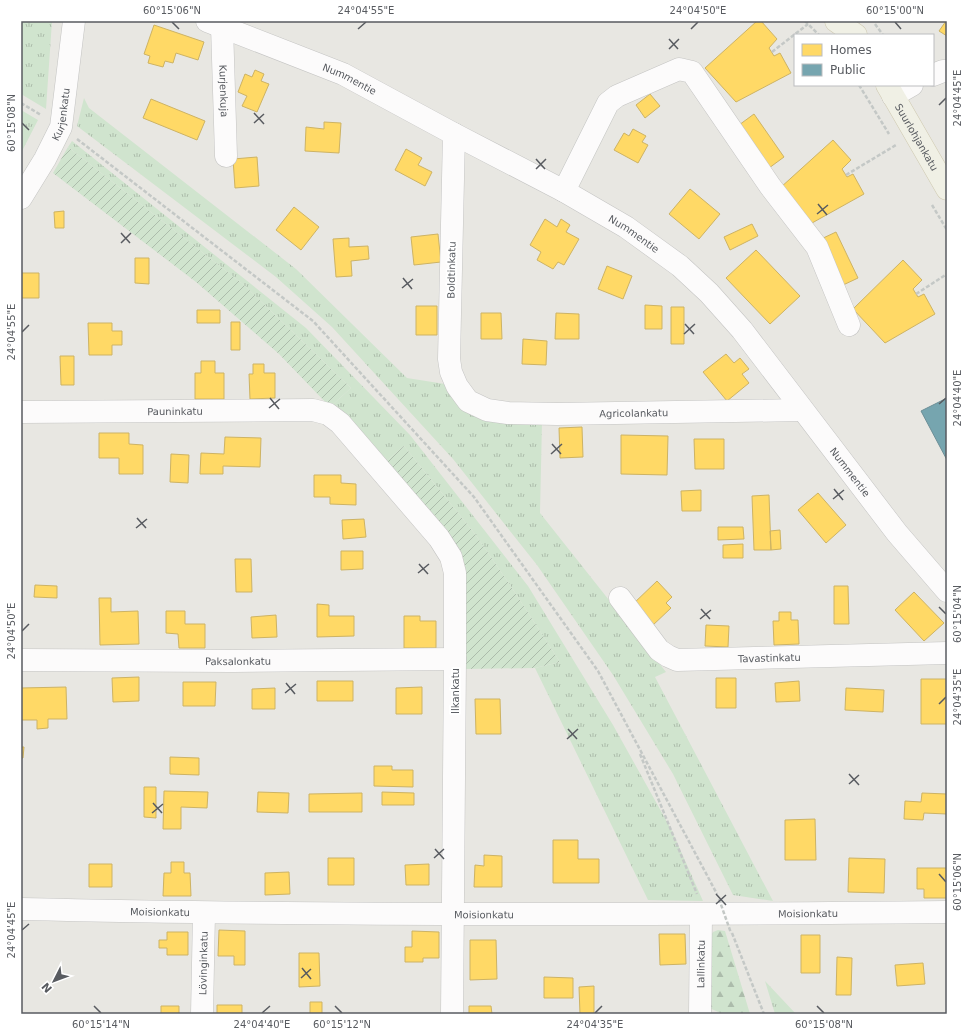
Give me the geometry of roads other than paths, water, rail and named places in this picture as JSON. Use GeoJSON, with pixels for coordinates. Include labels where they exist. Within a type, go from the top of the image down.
{"type":"FeatureCollection","features":[{"type":"Feature","properties":{"kind":"main road"},"geometry":{"type":"LineString","coordinates":[[836,21],[855,34]]}},
{"type":"Feature","properties":{"kind":"main road"},"geometry":{"type":"LineString","coordinates":[[852,21],[856,34]]}},
{"type":"Feature","properties":{"kind":"main road","name":"Suurlohjankatu"},"geometry":{"type":"LineString","coordinates":[[890,90],[947,189]]}},
{"type":"Feature","properties":{"kind":"street","name":"Kurjenkatu"},"geometry":{"type":"LineString","coordinates":[[21,198],[45,159],[61,127],[74,21]]}},
{"type":"Feature","properties":{"kind":"street","name":"Nummentie"},"geometry":{"type":"LineString","coordinates":[[215,24],[343,74],[564,191],[626,228],[680,266],[709,293],[742,330],[897,533],[947,592]]}},
{"type":"Feature","properties":{"kind":"street","name":"Kurjenkuja"},"geometry":{"type":"LineString","coordinates":[[215,24],[226,156]]}},
{"type":"Feature","properties":{"kind":"street"},"geometry":{"type":"LineString","coordinates":[[564,191],[608,103],[616,96],[679,69],[692,72],[770,186],[817,247],[849,325]]}},
{"type":"Feature","properties":{"kind":"street"},"geometry":{"type":"LineString","coordinates":[[934,75],[947,71]]}},
{"type":"Feature","properties":{"kind":"street"},"geometry":{"type":"LineString","coordinates":[[890,90],[908,86]]}},
{"type":"Feature","properties":{"kind":"street","name":"Boldtinkatu"},"geometry":{"type":"LineString","coordinates":[[454,134],[449,359],[451,372],[457,386],[468,401]]}},
{"type":"Feature","properties":{"kind":"street","name":"Agricolankatu"},"geometry":{"type":"LineString","coordinates":[[468,401],[487,410],[508,413],[557,414],[802,410]]}},
{"type":"Feature","properties":{"kind":"street","name":"Pauninkatu"},"geometry":{"type":"LineString","coordinates":[[21,412],[313,410],[328,414]]}},
{"type":"Feature","properties":{"kind":"street","name":"Ilkankatu"},"geometry":{"type":"LineString","coordinates":[[328,414],[340,423],[439,538],[451,557],[455,573],[456,659],[452,1014]]}},
{"type":"Feature","properties":{"kind":"street","name":"Tavastinkatu"},"geometry":{"type":"LineString","coordinates":[[620,598],[658,650],[677,660],[947,653]]}},
{"type":"Feature","properties":{"kind":"street","name":"Paksalonkatu"},"geometry":{"type":"LineString","coordinates":[[21,660],[233,661],[456,659]]}},
{"type":"Feature","properties":{"kind":"street","name":"Moisionkatu"},"geometry":{"type":"LineString","coordinates":[[21,909],[204,913],[703,915],[947,912]]}},
{"type":"Feature","properties":{"kind":"street","name":"Lövinginkatu"},"geometry":{"type":"LineString","coordinates":[[202,1014],[204,913]]}},
{"type":"Feature","properties":{"kind":"street","name":"Lallinkatu"},"geometry":{"type":"LineString","coordinates":[[700,1014],[703,915]]}}]}
